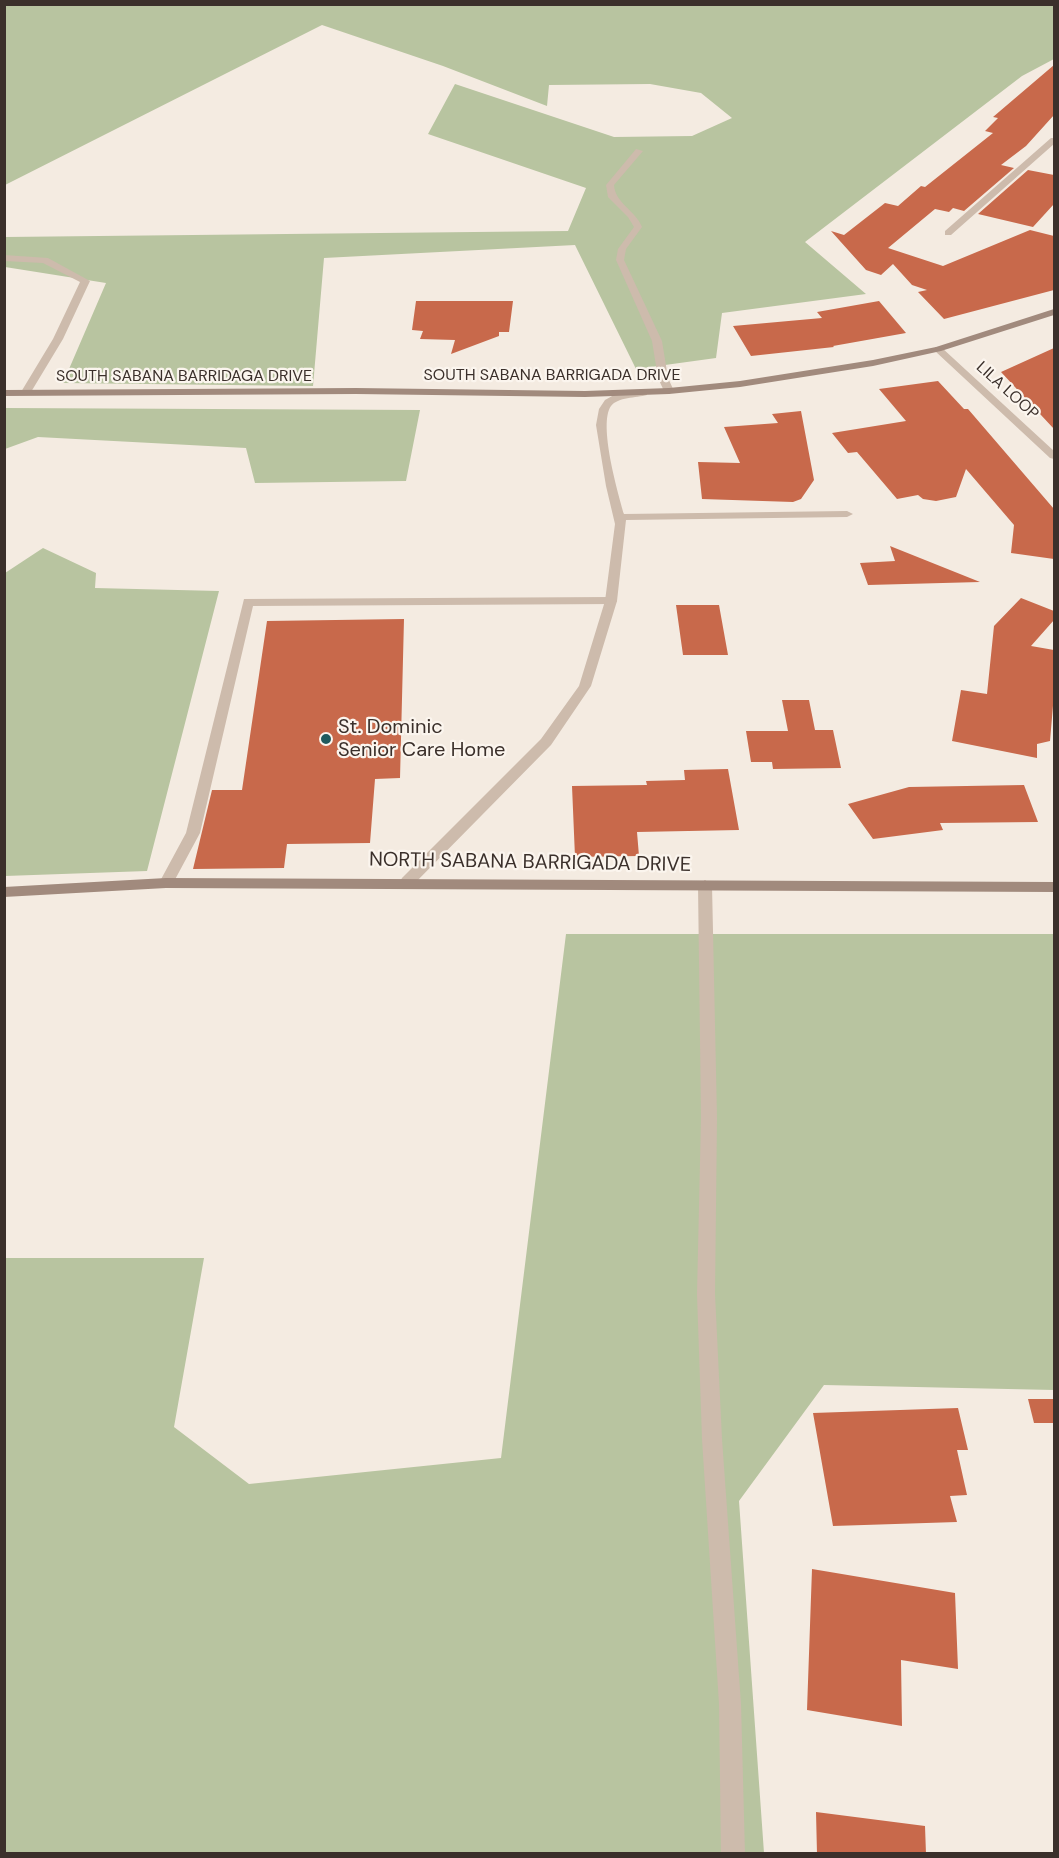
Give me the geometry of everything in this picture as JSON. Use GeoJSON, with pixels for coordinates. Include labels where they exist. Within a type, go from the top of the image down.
{"type":"FeatureCollection","features":[{"type":"Feature","properties":{"kind":"main road","name":"SOUTH SABANA BARRIGADA DRIVE"},"geometry":{"type":"LineString","coordinates":[[365,392],[643,393],[740,384],[873,363],[938,349],[1054,312]]}},
{"type":"Feature","properties":{"kind":"main road","name":"SOUTH SABANA BARRIDAGA DRIVE"},"geometry":{"type":"LineString","coordinates":[[4,393],[365,392]]}},
{"type":"Feature","properties":{"kind":"main road","name":"NORTH SABANA BARRIGADA DRIVE"},"geometry":{"type":"LineString","coordinates":[[4,892],[166,883],[407,882],[1054,888]]}},
{"type":"Feature","properties":{"kind":"street"},"geometry":{"type":"LineString","coordinates":[[948,233],[1054,140]]}},
{"type":"Feature","properties":{"kind":"street"},"geometry":{"type":"LineString","coordinates":[[1044,149],[1054,152]]}},
{"type":"Feature","properties":{"kind":"street"},"geometry":{"type":"LineString","coordinates":[[639,151],[610,184],[609,191],[612,197],[636,220],[638,227],[622,249],[620,260],[657,341],[663,378],[669,392]]}},
{"type":"Feature","properties":{"kind":"street"},"geometry":{"type":"LineString","coordinates":[[4,258],[45,260],[86,281],[58,339],[26,392]]}},
{"type":"Feature","properties":{"kind":"street","name":"LILA LOOP"},"geometry":{"type":"LineString","coordinates":[[938,349],[1049,444],[1054,456]]}},
{"type":"Feature","properties":{"kind":"street"},"geometry":{"type":"LineString","coordinates":[[407,882],[546,742],[585,686],[611,601],[621,524],[611,486],[602,425],[604,409],[609,402],[618,397],[643,393]]}},
{"type":"Feature","properties":{"kind":"street"},"geometry":{"type":"LineString","coordinates":[[619,517],[847,514]]}},
{"type":"Feature","properties":{"kind":"street"},"geometry":{"type":"LineString","coordinates":[[166,883],[193,833],[248,602],[611,601]]}},
{"type":"Feature","properties":{"kind":"street"},"geometry":{"type":"LineString","coordinates":[[705,885],[709,1118],[706,1294],[712,1438],[730,1704],[733,1854]]}},
{"type":"Feature","properties":{"kind":"green space"},"geometry":{"type":"Polygon","coordinates":[[[5,5],[1054,5],[1054,59],[1022,76],[805,242],[866,294],[722,313],[716,358],[636,369],[575,245],[324,258],[313,386],[63,383],[106,283],[5,267],[5,237],[568,231],[586,188],[428,134],[455,84],[614,137],[692,136],[732,118],[701,93],[650,84],[549,85],[547,106],[443,66],[322,25],[5,185],[5,5]]]}},
{"type":"Feature","properties":{"kind":"green space"},"geometry":{"type":"Polygon","coordinates":[[[4,408],[420,410],[406,481],[255,483],[246,448],[38,437],[5,449],[4,408]]]}},
{"type":"Feature","properties":{"kind":"green space"},"geometry":{"type":"Polygon","coordinates":[[[43,548],[96,573],[95,588],[219,591],[147,871],[5,876],[5,573],[43,548]]]}},
{"type":"Feature","properties":{"kind":"green space"},"geometry":{"type":"Polygon","coordinates":[[[566,934],[1054,934],[1054,1390],[824,1385],[739,1501],[764,1853],[5,1853],[4,1258],[204,1258],[174,1427],[249,1484],[501,1458],[566,934]]]}},
{"type":"Feature","properties":{"kind":"building"},"geometry":{"type":"Polygon","coordinates":[[[1054,65],[1054,115],[1026,146],[1001,165],[1014,168],[964,211],[953,208],[949,212],[935,209],[888,248],[943,266],[1030,230],[1054,236],[1054,290],[944,319],[918,292],[927,290],[912,285],[893,264],[881,275],[866,270],[831,231],[844,235],[885,203],[898,206],[921,186],[925,187],[993,133],[985,131],[998,118],[993,117],[1054,65]]]}},
{"type":"Feature","properties":{"kind":"building"},"geometry":{"type":"Polygon","coordinates":[[[1028,170],[1054,175],[1054,204],[1033,227],[978,214],[1028,170]]]}},
{"type":"Feature","properties":{"kind":"building"},"geometry":{"type":"Polygon","coordinates":[[[416,301],[513,301],[509,332],[499,332],[499,336],[451,354],[455,340],[420,339],[423,331],[412,330],[416,301]]]}},
{"type":"Feature","properties":{"kind":"building"},"geometry":{"type":"Polygon","coordinates":[[[879,301],[906,333],[834,347],[751,356],[733,326],[822,318],[817,312],[879,301]]]}},
{"type":"Feature","properties":{"kind":"building"},"geometry":{"type":"Polygon","coordinates":[[[1054,348],[1054,429],[1001,372],[1054,348]]]}},
{"type":"Feature","properties":{"kind":"building"},"geometry":{"type":"Polygon","coordinates":[[[938,381],[964,409],[968,409],[1054,509],[1054,559],[1011,553],[1014,525],[966,469],[956,497],[936,501],[923,499],[918,495],[897,499],[857,452],[848,453],[832,433],[906,421],[879,389],[938,381]]]}},
{"type":"Feature","properties":{"kind":"building"},"geometry":{"type":"Polygon","coordinates":[[[801,411],[814,480],[801,499],[793,502],[702,499],[698,462],[740,463],[724,427],[778,423],[772,414],[801,411]]]}},
{"type":"Feature","properties":{"kind":"building"},"geometry":{"type":"Polygon","coordinates":[[[890,546],[980,582],[868,585],[860,563],[895,561],[890,546]]]}},
{"type":"Feature","properties":{"kind":"building"},"geometry":{"type":"Polygon","coordinates":[[[1021,598],[1054,611],[1054,620],[1031,646],[1054,650],[1054,694],[1050,741],[1037,744],[1037,758],[952,741],[961,690],[987,694],[994,626],[1021,598]]]}},
{"type":"Feature","properties":{"kind":"building"},"geometry":{"type":"Polygon","coordinates":[[[676,605],[719,605],[728,655],[683,655],[676,605]]]}},
{"type":"Feature","properties":{"kind":"building","name":"St. Dominic Senior Care Home"},"geometry":{"type":"Polygon","coordinates":[[[404,619],[400,778],[375,779],[370,843],[287,844],[284,868],[193,869],[212,790],[242,790],[267,621],[404,619]]]}},
{"type":"Feature","properties":{"kind":"building"},"geometry":{"type":"Polygon","coordinates":[[[782,700],[809,700],[815,730],[833,730],[841,768],[773,769],[772,762],[751,762],[746,731],[788,731],[782,700]]]}},
{"type":"Feature","properties":{"kind":"building"},"geometry":{"type":"Polygon","coordinates":[[[728,769],[739,830],[637,832],[639,856],[575,857],[572,786],[647,785],[646,781],[685,780],[684,770],[728,769]]]}},
{"type":"Feature","properties":{"kind":"building"},"geometry":{"type":"Polygon","coordinates":[[[1024,785],[1038,822],[940,823],[943,830],[873,839],[848,804],[909,787],[1024,785]]]}},
{"type":"Feature","properties":{"kind":"building"},"geometry":{"type":"Polygon","coordinates":[[[1028,1399],[1054,1399],[1054,1423],[1034,1423],[1028,1399]]]}},
{"type":"Feature","properties":{"kind":"building"},"geometry":{"type":"Polygon","coordinates":[[[958,1408],[968,1450],[957,1450],[967,1495],[950,1496],[957,1522],[833,1526],[813,1413],[958,1408]]]}},
{"type":"Feature","properties":{"kind":"building"},"geometry":{"type":"Polygon","coordinates":[[[812,1569],[955,1593],[958,1669],[901,1660],[902,1726],[807,1710],[812,1569]]]}},
{"type":"Feature","properties":{"kind":"building"},"geometry":{"type":"Polygon","coordinates":[[[816,1812],[925,1826],[926,1854],[817,1854],[816,1812]]]}},
{"type":"Feature","properties":{"kind":"place","name":"St. Dominic Senior Care Home"},"geometry":{"type":"Point","coordinates":[326,739]}}]}
